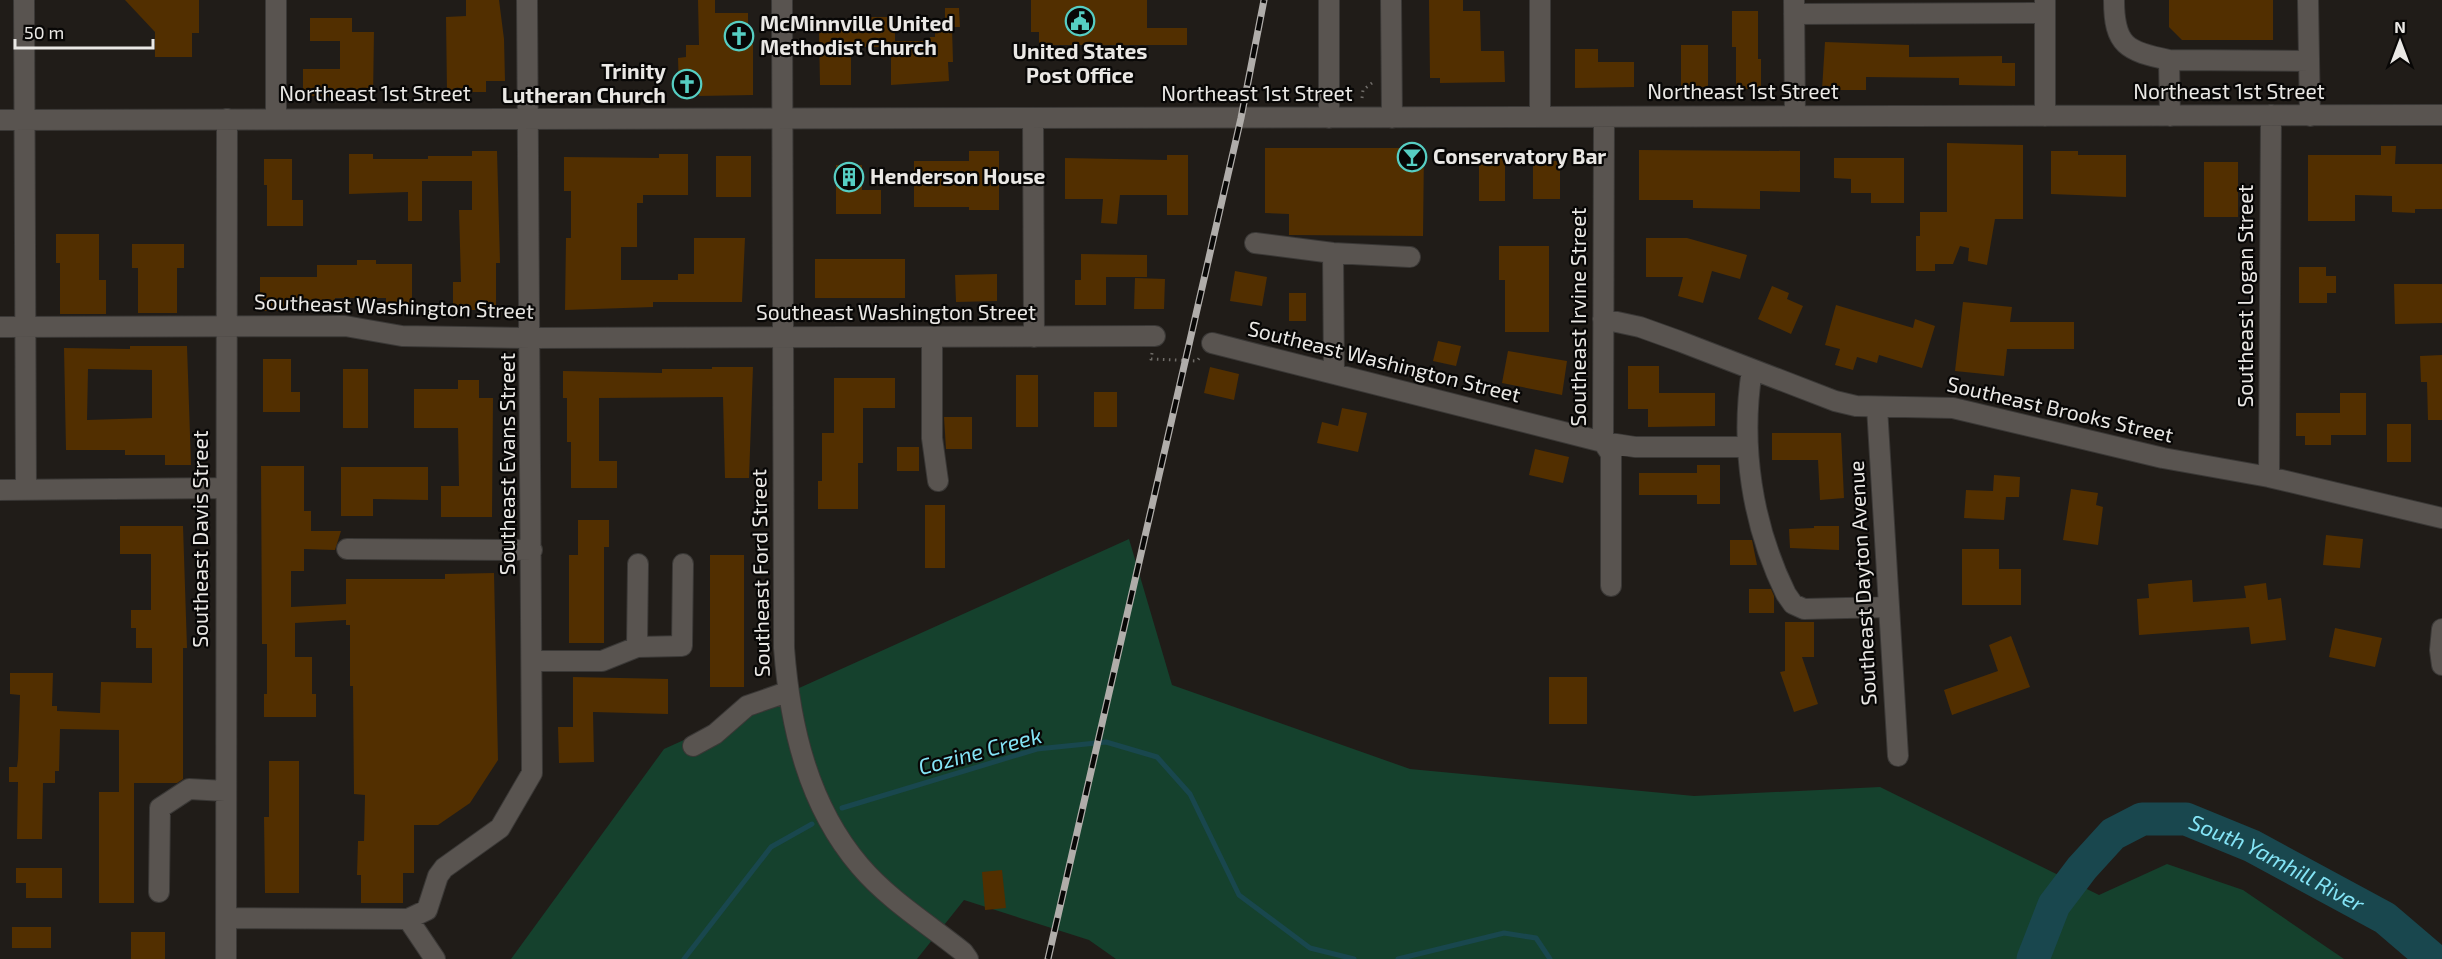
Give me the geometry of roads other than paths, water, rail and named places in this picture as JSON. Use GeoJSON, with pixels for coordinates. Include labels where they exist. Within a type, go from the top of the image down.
{"type":"FeatureCollection","features":[{"type":"Feature","properties":{"kind":"street"},"geometry":{"type":"LineString","coordinates":[[24,0],[26,489]]}},
{"type":"Feature","properties":{"kind":"street"},"geometry":{"type":"LineString","coordinates":[[276,0],[276,119]]}},
{"type":"Feature","properties":{"kind":"street","name":"Southeast Evans Street"},"geometry":{"type":"LineString","coordinates":[[408,919],[426,910],[438,876],[444,868],[500,828],[531,773],[531,338],[527,0]]}},
{"type":"Feature","properties":{"kind":"street","name":"Southeast Ford Street"},"geometry":{"type":"LineString","coordinates":[[782,0],[784,638],[788,692],[796,737],[809,777],[837,834],[861,867],[897,902],[963,952],[968,959]]}},
{"type":"Feature","properties":{"kind":"street"},"geometry":{"type":"LineString","coordinates":[[1329,0],[1329,117]]}},
{"type":"Feature","properties":{"kind":"street"},"geometry":{"type":"LineString","coordinates":[[1391,0],[1392,117]]}},
{"type":"Feature","properties":{"kind":"street"},"geometry":{"type":"LineString","coordinates":[[1540,0],[1540,117]]}},
{"type":"Feature","properties":{"kind":"street"},"geometry":{"type":"LineString","coordinates":[[2114,0],[2114,25],[2121,39],[2136,53],[2169,60],[2309,61]]}},
{"type":"Feature","properties":{"kind":"street"},"geometry":{"type":"LineString","coordinates":[[2308,0],[2310,116]]}},
{"type":"Feature","properties":{"kind":"street"},"geometry":{"type":"LineString","coordinates":[[1794,116],[1794,7],[2045,7],[2045,116]]}},
{"type":"Feature","properties":{"kind":"street"},"geometry":{"type":"LineString","coordinates":[[2169,60],[2170,116]]}},
{"type":"Feature","properties":{"kind":"street","name":"Southeast Logan Street"},"geometry":{"type":"LineString","coordinates":[[2269,477],[2271,115]]}},
{"type":"Feature","properties":{"kind":"street","name":"Northeast 1st Street"},"geometry":{"type":"LineString","coordinates":[[0,120],[2442,115]]}},
{"type":"Feature","properties":{"kind":"street","name":"Southeast Irvine Street"},"geometry":{"type":"LineString","coordinates":[[1604,117],[1603,442],[1611,454],[1611,586]]}},
{"type":"Feature","properties":{"kind":"street"},"geometry":{"type":"LineString","coordinates":[[1034,118],[1034,337]]}},
{"type":"Feature","properties":{"kind":"street","name":"Southeast Davis Street"},"geometry":{"type":"LineString","coordinates":[[226,959],[227,119]]}},
{"type":"Feature","properties":{"kind":"street"},"geometry":{"type":"LineString","coordinates":[[1255,243],[1333,254],[1410,257]]}},
{"type":"Feature","properties":{"kind":"street"},"geometry":{"type":"LineString","coordinates":[[1333,254],[1334,374]]}},
{"type":"Feature","properties":{"kind":"street","name":"Southeast Brooks Street"},"geometry":{"type":"LineString","coordinates":[[1603,319],[1640,327],[1835,401],[1876,407],[1953,408],[2163,458],[2269,477],[2442,518]]}},
{"type":"Feature","properties":{"kind":"street","name":"Southeast Washington Street"},"geometry":{"type":"LineString","coordinates":[[0,327],[345,326],[402,336],[531,338],[1155,336]]}},
{"type":"Feature","properties":{"kind":"street"},"geometry":{"type":"LineString","coordinates":[[932,337],[932,438],[938,482]]}},
{"type":"Feature","properties":{"kind":"street","name":"Southeast Washington Street"},"geometry":{"type":"LineString","coordinates":[[1212,343],[1603,442],[1635,447],[1746,447]]}},
{"type":"Feature","properties":{"kind":"street"},"geometry":{"type":"LineString","coordinates":[[1752,370],[1745,414],[1746,447],[1760,523],[1780,581],[1793,604],[1804,609],[1889,607]]}},
{"type":"Feature","properties":{"kind":"street","name":"Southeast Dayton Avenue"},"geometry":{"type":"LineString","coordinates":[[1876,407],[1898,756]]}},
{"type":"Feature","properties":{"kind":"street"},"geometry":{"type":"LineString","coordinates":[[0,490],[225,488]]}},
{"type":"Feature","properties":{"kind":"street"},"geometry":{"type":"LineString","coordinates":[[347,549],[532,550]]}},
{"type":"Feature","properties":{"kind":"street"},"geometry":{"type":"LineString","coordinates":[[637,647],[638,564]]}},
{"type":"Feature","properties":{"kind":"street"},"geometry":{"type":"LineString","coordinates":[[532,661],[602,661],[637,647],[682,646],[683,564]]}},
{"type":"Feature","properties":{"kind":"street"},"geometry":{"type":"LineString","coordinates":[[2442,629],[2440,650],[2442,665]]}},
{"type":"Feature","properties":{"kind":"street"},"geometry":{"type":"LineString","coordinates":[[693,746],[715,734],[747,706],[788,692]]}},
{"type":"Feature","properties":{"kind":"street"},"geometry":{"type":"LineString","coordinates":[[159,892],[160,808],[189,789],[225,790]]}},
{"type":"Feature","properties":{"kind":"street"},"geometry":{"type":"LineString","coordinates":[[226,918],[408,919],[435,959]]}},
{"type":"Feature","properties":{"kind":"waterway","name":"Cozine Creek"},"geometry":{"type":"LineString","coordinates":[[842,808],[1037,749],[1106,742],[1157,757],[1190,794],[1239,895],[1310,948],[1354,959]]}},
{"type":"Feature","properties":{"kind":"waterway","name":"South Yamhill River"},"geometry":{"type":"LineString","coordinates":[[2033,959],[2054,905],[2082,868],[2113,834],[2142,819],[2186,819],[2252,846],[2385,918],[2433,959]]}},
{"type":"Feature","properties":{"kind":"waterway","name":"Cozine Creek"},"geometry":{"type":"LineString","coordinates":[[684,959],[771,847],[812,824]]}},
{"type":"Feature","properties":{"kind":"waterway","name":"Cozine Creek"},"geometry":{"type":"LineString","coordinates":[[1398,959],[1504,933],[1536,938],[1550,959]]}},
{"type":"Feature","properties":{"kind":"railway"},"geometry":{"type":"LineString","coordinates":[[1048,959],[1241,118],[1264,0]]}},
{"type":"Feature","properties":{"kind":"place","name":"United States Post Office"},"geometry":{"type":"Point","coordinates":[1080,21]}},
{"type":"Feature","properties":{"kind":"place","name":"McMinnville United Methodist Church"},"geometry":{"type":"Point","coordinates":[739,36]}},
{"type":"Feature","properties":{"kind":"place","name":"Trinity Lutheran Church"},"geometry":{"type":"Point","coordinates":[687,84]}},
{"type":"Feature","properties":{"kind":"place","name":"Conservatory Bar"},"geometry":{"type":"Point","coordinates":[1412,157]}},
{"type":"Feature","properties":{"kind":"place","name":"Henderson House"},"geometry":{"type":"Point","coordinates":[849,177]}}]}
